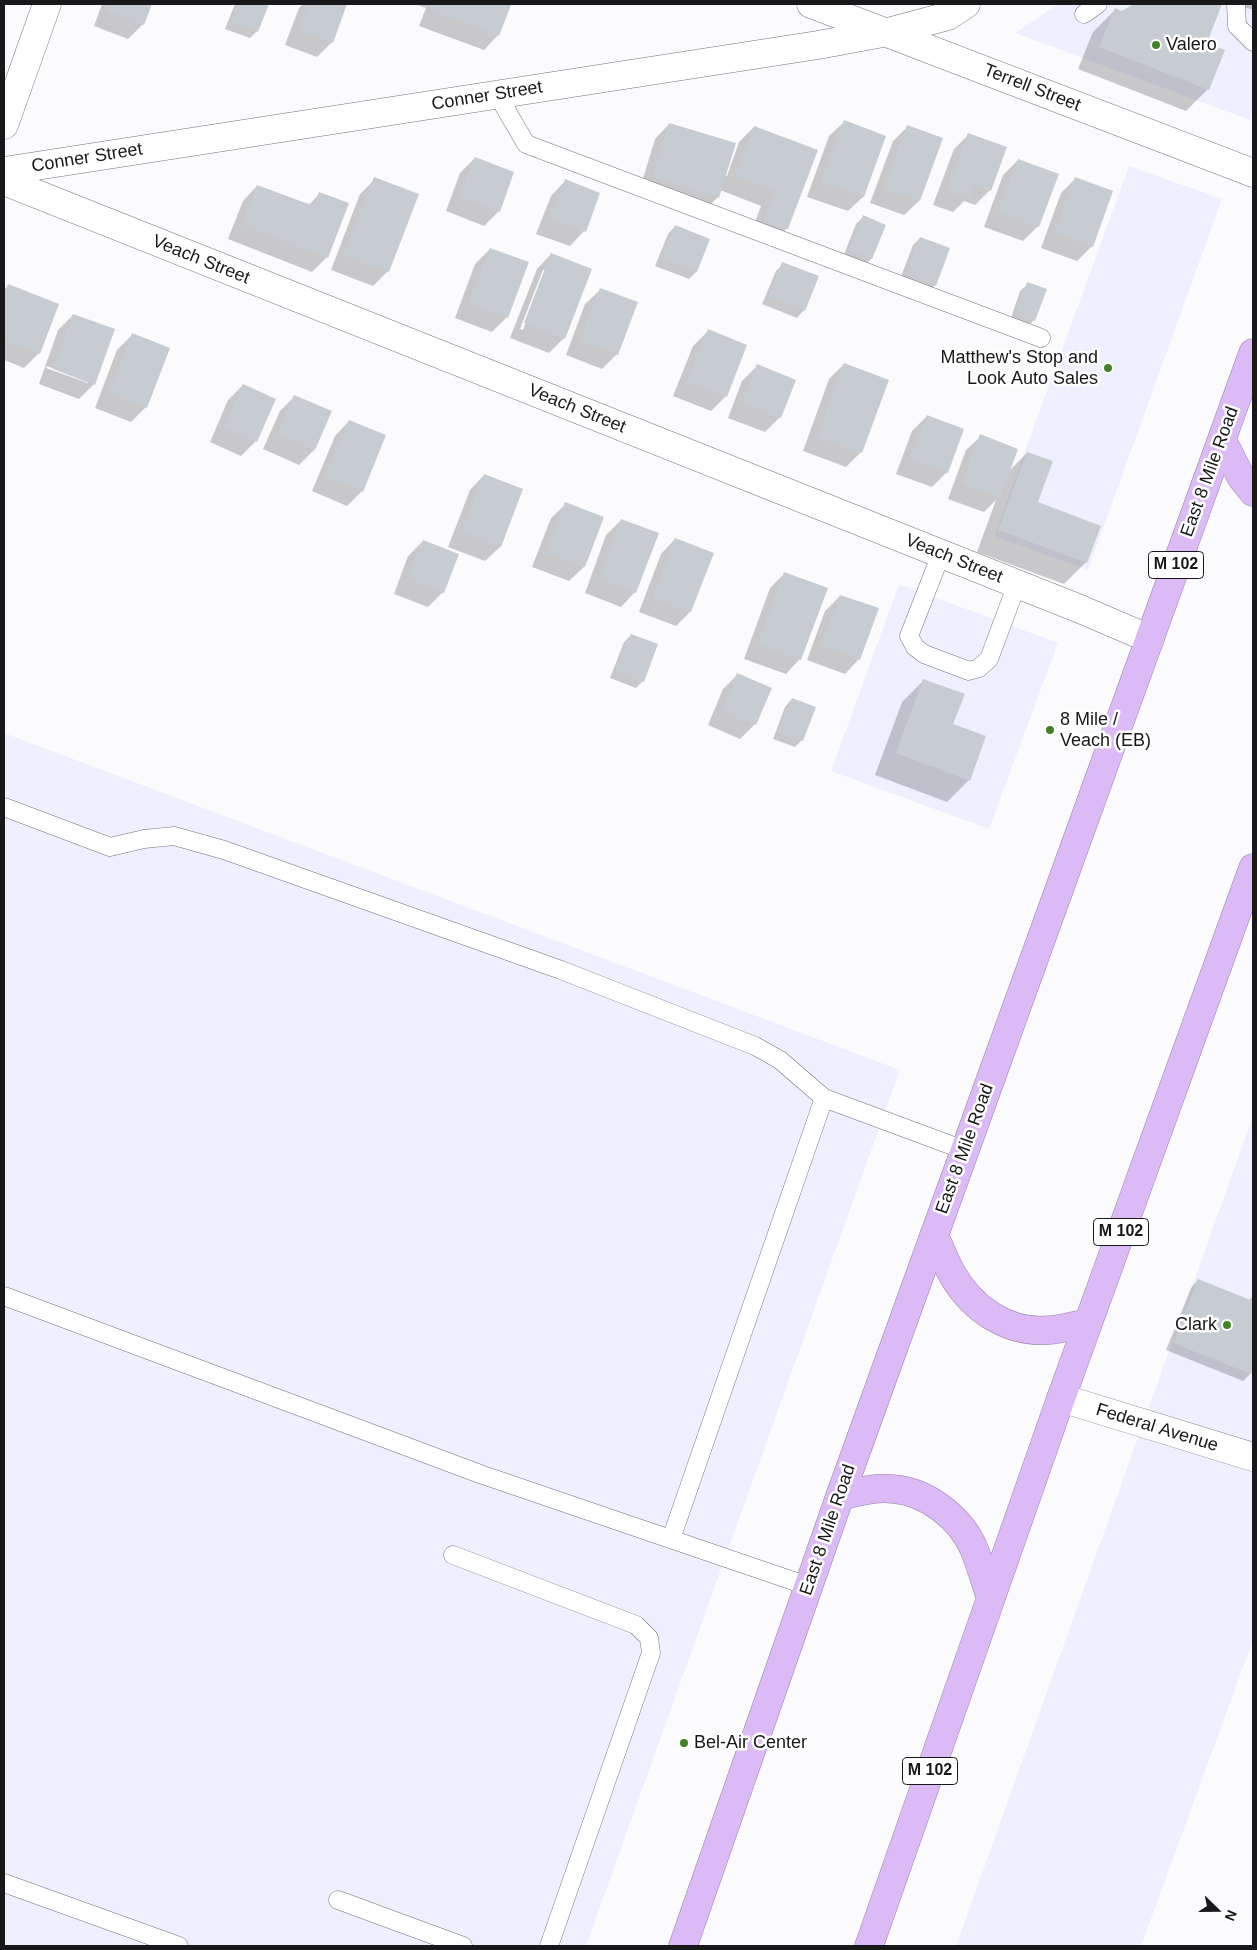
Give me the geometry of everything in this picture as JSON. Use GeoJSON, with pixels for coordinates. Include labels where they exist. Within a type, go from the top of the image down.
{"type":"FeatureCollection","features":[{"type":"Feature","properties":{"kind":"highway","name":"East 8 Mile Road"},"geometry":{"type":"LineString","coordinates":[[683,1946],[840,1496],[1253,353]]}},
{"type":"Feature","properties":{"kind":"highway"},"geometry":{"type":"LineString","coordinates":[[1222,440],[1241,477],[1253,492]]}},
{"type":"Feature","properties":{"kind":"highway","name":"M 102"},"geometry":{"type":"LineString","coordinates":[[869,1946],[990,1596],[1253,868]]}},
{"type":"Feature","properties":{"kind":"highway"},"geometry":{"type":"LineString","coordinates":[[934,1235],[952,1274],[967,1295],[986,1312],[1008,1325],[1025,1329],[1049,1330],[1088,1323]]}},
{"type":"Feature","properties":{"kind":"highway"},"geometry":{"type":"LineString","coordinates":[[840,1496],[868,1490],[894,1489],[915,1493],[938,1506],[957,1522],[973,1547],[990,1596]]}},
{"type":"Feature","properties":{"kind":"street"},"geometry":{"type":"LineString","coordinates":[[4,125],[47,4]]}},
{"type":"Feature","properties":{"kind":"street","name":"Terrell Street"},"geometry":{"type":"LineString","coordinates":[[812,4],[1253,174]]}},
{"type":"Feature","properties":{"kind":"street","name":"Conner Street"},"geometry":{"type":"LineString","coordinates":[[4,171],[818,45],[888,32],[948,16],[966,4]]}},
{"type":"Feature","properties":{"kind":"street","name":"Veach Street"},"geometry":{"type":"LineString","coordinates":[[4,181],[1017,584],[1150,639]]}},
{"type":"Feature","properties":{"kind":"street","name":"Federal Avenue"},"geometry":{"type":"LineString","coordinates":[[1061,1398],[1253,1457]]}},
{"type":"Feature","properties":{"kind":"lane"},"geometry":{"type":"LineString","coordinates":[[1236,4],[1237,26],[1253,42]]}},
{"type":"Feature","properties":{"kind":"lane"},"geometry":{"type":"LineString","coordinates":[[497,94],[526,144],[1042,338]]}},
{"type":"Feature","properties":{"kind":"lane"},"geometry":{"type":"LineString","coordinates":[[941,554],[909,636],[914,647],[924,654],[969,671],[980,668],[989,659],[1017,584]]}},
{"type":"Feature","properties":{"kind":"lane"},"geometry":{"type":"LineString","coordinates":[[4,808],[110,847],[144,839],[174,836],[224,850],[560,970],[755,1046],[780,1060],[824,1098],[964,1150]]}},
{"type":"Feature","properties":{"kind":"lane"},"geometry":{"type":"LineString","coordinates":[[671,1539],[824,1098]]}},
{"type":"Feature","properties":{"kind":"lane"},"geometry":{"type":"LineString","coordinates":[[4,1296],[480,1474],[808,1586]]}},
{"type":"Feature","properties":{"kind":"lane"},"geometry":{"type":"LineString","coordinates":[[453,1555],[636,1625],[649,1638],[651,1654],[549,1946]]}},
{"type":"Feature","properties":{"kind":"lane"},"geometry":{"type":"LineString","coordinates":[[4,1883],[179,1946]]}},
{"type":"Feature","properties":{"kind":"lane"},"geometry":{"type":"LineString","coordinates":[[338,1900],[463,1946]]}},
{"type":"Feature","properties":{"kind":"shaded area"},"geometry":{"type":"Polygon","coordinates":[[[1058,4],[1253,4],[1253,112],[1250,120],[1015,33],[1058,4]]]}},
{"type":"Feature","properties":{"kind":"shaded area","name":"Matthew's Stop and Look Auto Sales"},"geometry":{"type":"Polygon","coordinates":[[[1129,166],[1222,199],[1088,570],[994,536],[1129,166]]]}},
{"type":"Feature","properties":{"kind":"shaded area"},"geometry":{"type":"Polygon","coordinates":[[[899,584],[1058,643],[989,829],[831,771],[899,584]]]}},
{"type":"Feature","properties":{"kind":"shaded area"},"geometry":{"type":"Polygon","coordinates":[[[4,733],[900,1070],[586,1946],[4,1946],[4,733]]]}},
{"type":"Feature","properties":{"kind":"shaded area"},"geometry":{"type":"Polygon","coordinates":[[[1253,1116],[1253,1640],[1141,1946],[956,1946],[1253,1116]]]}},
{"type":"Feature","properties":{"kind":"building"},"geometry":{"type":"Polygon","coordinates":[[[110,4],[152,4],[144,25],[108,11],[110,4]]]}},
{"type":"Feature","properties":{"kind":"building"},"geometry":{"type":"Polygon","coordinates":[[[238,4],[269,4],[258,32],[232,21],[238,4]]]}},
{"type":"Feature","properties":{"kind":"building"},"geometry":{"type":"Polygon","coordinates":[[[309,4],[347,4],[333,43],[298,30],[309,4]]]}},
{"type":"Feature","properties":{"kind":"building"},"geometry":{"type":"Polygon","coordinates":[[[436,4],[511,5],[499,36],[433,11],[436,4]]]}},
{"type":"Feature","properties":{"kind":"building","name":"Valero"},"geometry":{"type":"Polygon","coordinates":[[[1134,4],[1222,4],[1207,43],[1225,50],[1209,90],[1099,47],[1115,8],[1122,11],[1134,4]]]}},
{"type":"Feature","properties":{"kind":"building"},"geometry":{"type":"Polygon","coordinates":[[[844,120],[886,136],[864,197],[821,182],[844,120]]]}},
{"type":"Feature","properties":{"kind":"building"},"geometry":{"type":"Polygon","coordinates":[[[669,123],[736,143],[719,198],[653,177],[669,123]]]}},
{"type":"Feature","properties":{"kind":"building"},"geometry":{"type":"Polygon","coordinates":[[[907,125],[943,138],[920,201],[884,188],[907,125]]]}},
{"type":"Feature","properties":{"kind":"building"},"geometry":{"type":"Polygon","coordinates":[[[754,126],[818,150],[788,229],[764,220],[775,191],[735,176],[754,126]]]}},
{"type":"Feature","properties":{"kind":"building"},"geometry":{"type":"Polygon","coordinates":[[[968,133],[1007,147],[991,191],[974,184],[969,198],[947,190],[968,133]]]}},
{"type":"Feature","properties":{"kind":"building"},"geometry":{"type":"Polygon","coordinates":[[[475,157],[514,172],[500,212],[460,196],[475,157]]]}},
{"type":"Feature","properties":{"kind":"building"},"geometry":{"type":"Polygon","coordinates":[[[1018,159],[1059,174],[1039,227],[998,212],[1018,159]]]}},
{"type":"Feature","properties":{"kind":"building"},"geometry":{"type":"Polygon","coordinates":[[[374,177],[419,194],[389,272],[344,255],[374,177]]]}},
{"type":"Feature","properties":{"kind":"building"},"geometry":{"type":"Polygon","coordinates":[[[1075,177],[1113,191],[1093,247],[1055,233],[1075,177]]]}},
{"type":"Feature","properties":{"kind":"building"},"geometry":{"type":"Polygon","coordinates":[[[565,179],[600,193],[586,232],[550,219],[565,179]]]}},
{"type":"Feature","properties":{"kind":"building"},"geometry":{"type":"Polygon","coordinates":[[[257,185],[314,206],[319,192],[349,203],[328,258],[242,224],[257,185]]]}},
{"type":"Feature","properties":{"kind":"building"},"geometry":{"type":"Polygon","coordinates":[[[863,215],[886,225],[872,259],[849,250],[863,215]]]}},
{"type":"Feature","properties":{"kind":"building"},"geometry":{"type":"Polygon","coordinates":[[[675,225],[710,239],[697,272],[662,259],[675,225]]]}},
{"type":"Feature","properties":{"kind":"building"},"geometry":{"type":"Polygon","coordinates":[[[920,237],[950,248],[936,286],[906,274],[920,237]]]}},
{"type":"Feature","properties":{"kind":"building"},"geometry":{"type":"Polygon","coordinates":[[[490,248],[529,262],[508,318],[469,304],[490,248]]]}},
{"type":"Feature","properties":{"kind":"building"},"geometry":{"type":"Polygon","coordinates":[[[551,253],[592,269],[565,339],[524,323],[551,253]]]}},
{"type":"Feature","properties":{"kind":"building"},"geometry":{"type":"Polygon","coordinates":[[[782,262],[819,276],[805,311],[768,297],[782,262]]]}},
{"type":"Feature","properties":{"kind":"building"},"geometry":{"type":"Polygon","coordinates":[[[1027,282],[1047,289],[1035,321],[1016,314],[1027,282]]]}},
{"type":"Feature","properties":{"kind":"building"},"geometry":{"type":"Polygon","coordinates":[[[8,284],[59,304],[40,354],[4,340],[4,295],[8,284]]]}},
{"type":"Feature","properties":{"kind":"building"},"geometry":{"type":"Polygon","coordinates":[[[600,288],[638,302],[618,355],[580,340],[600,288]]]}},
{"type":"Feature","properties":{"kind":"building"},"geometry":{"type":"Polygon","coordinates":[[[73,314],[115,329],[95,385],[53,369],[73,314]]]}},
{"type":"Feature","properties":{"kind":"building"},"geometry":{"type":"Polygon","coordinates":[[[708,329],[747,345],[727,397],[687,382],[708,329]]]}},
{"type":"Feature","properties":{"kind":"building"},"geometry":{"type":"Polygon","coordinates":[[[132,333],[170,348],[147,408],[109,393],[132,333]]]}},
{"type":"Feature","properties":{"kind":"building"},"geometry":{"type":"Polygon","coordinates":[[[844,363],[889,380],[862,453],[817,437],[844,363]]]}},
{"type":"Feature","properties":{"kind":"building"},"geometry":{"type":"Polygon","coordinates":[[[757,364],[796,380],[781,418],[742,403],[757,364]]]}},
{"type":"Feature","properties":{"kind":"building"},"geometry":{"type":"Polygon","coordinates":[[[243,384],[276,399],[257,442],[224,428],[243,384]]]}},
{"type":"Feature","properties":{"kind":"building"},"geometry":{"type":"Polygon","coordinates":[[[294,395],[332,411],[315,450],[277,434],[294,395]]]}},
{"type":"Feature","properties":{"kind":"building"},"geometry":{"type":"Polygon","coordinates":[[[927,415],[964,429],[948,473],[910,459],[927,415]]]}},
{"type":"Feature","properties":{"kind":"building"},"geometry":{"type":"Polygon","coordinates":[[[349,420],[386,435],[363,492],[325,476],[349,420]]]}},
{"type":"Feature","properties":{"kind":"building"},"geometry":{"type":"Polygon","coordinates":[[[980,434],[1018,449],[1000,498],[962,484],[980,434]]]}},
{"type":"Feature","properties":{"kind":"building"},"geometry":{"type":"Polygon","coordinates":[[[1027,452],[1053,461],[1038,502],[1101,526],[1087,563],[998,530],[1027,452]]]}},
{"type":"Feature","properties":{"kind":"building"},"geometry":{"type":"Polygon","coordinates":[[[484,474],[523,489],[501,547],[462,532],[484,474]]]}},
{"type":"Feature","properties":{"kind":"building"},"geometry":{"type":"Polygon","coordinates":[[[565,502],[604,517],[585,567],[546,553],[565,502]]]}},
{"type":"Feature","properties":{"kind":"building"},"geometry":{"type":"Polygon","coordinates":[[[621,519],[659,533],[636,593],[599,579],[621,519]]]}},
{"type":"Feature","properties":{"kind":"building"},"geometry":{"type":"Polygon","coordinates":[[[675,538],[714,553],[691,612],[653,598],[675,538]]]}},
{"type":"Feature","properties":{"kind":"building"},"geometry":{"type":"Polygon","coordinates":[[[423,540],[459,554],[444,593],[408,579],[423,540]]]}},
{"type":"Feature","properties":{"kind":"building"},"geometry":{"type":"Polygon","coordinates":[[[784,572],[828,588],[801,660],[758,644],[784,572]]]}},
{"type":"Feature","properties":{"kind":"building"},"geometry":{"type":"Polygon","coordinates":[[[840,595],[879,608],[860,660],[821,645],[840,595]]]}},
{"type":"Feature","properties":{"kind":"building"},"geometry":{"type":"Polygon","coordinates":[[[631,634],[658,644],[644,682],[616,671],[631,634]]]}},
{"type":"Feature","properties":{"kind":"building"},"geometry":{"type":"Polygon","coordinates":[[[737,673],[772,688],[756,725],[722,711],[737,673]]]}},
{"type":"Feature","properties":{"kind":"building"},"geometry":{"type":"Polygon","coordinates":[[[923,679],[965,694],[953,724],[986,736],[970,781],[896,753],[923,679]]]}},
{"type":"Feature","properties":{"kind":"building"},"geometry":{"type":"Polygon","coordinates":[[[792,698],[816,707],[803,741],[779,732],[792,698]]]}},
{"type":"Feature","properties":{"kind":"building"},"geometry":{"type":"Polygon","coordinates":[[[1198,1279],[1253,1301],[1253,1370],[1251,1374],[1173,1343],[1198,1279]]]}},
{"type":"Feature","properties":{"kind":"place","name":"Valero"},"geometry":{"type":"Point","coordinates":[1156,45]}},
{"type":"Feature","properties":{"kind":"place","name":"Matthew's Stop and Look Auto Sales"},"geometry":{"type":"Point","coordinates":[1108,368]}},
{"type":"Feature","properties":{"kind":"place","name":"8 Mile / Veach (EB)"},"geometry":{"type":"Point","coordinates":[1050,730]}},
{"type":"Feature","properties":{"kind":"place","name":"Clark"},"geometry":{"type":"Point","coordinates":[1227,1325]}},
{"type":"Feature","properties":{"kind":"place","name":"Bel-Air Center"},"geometry":{"type":"Point","coordinates":[684,1743]}}]}
